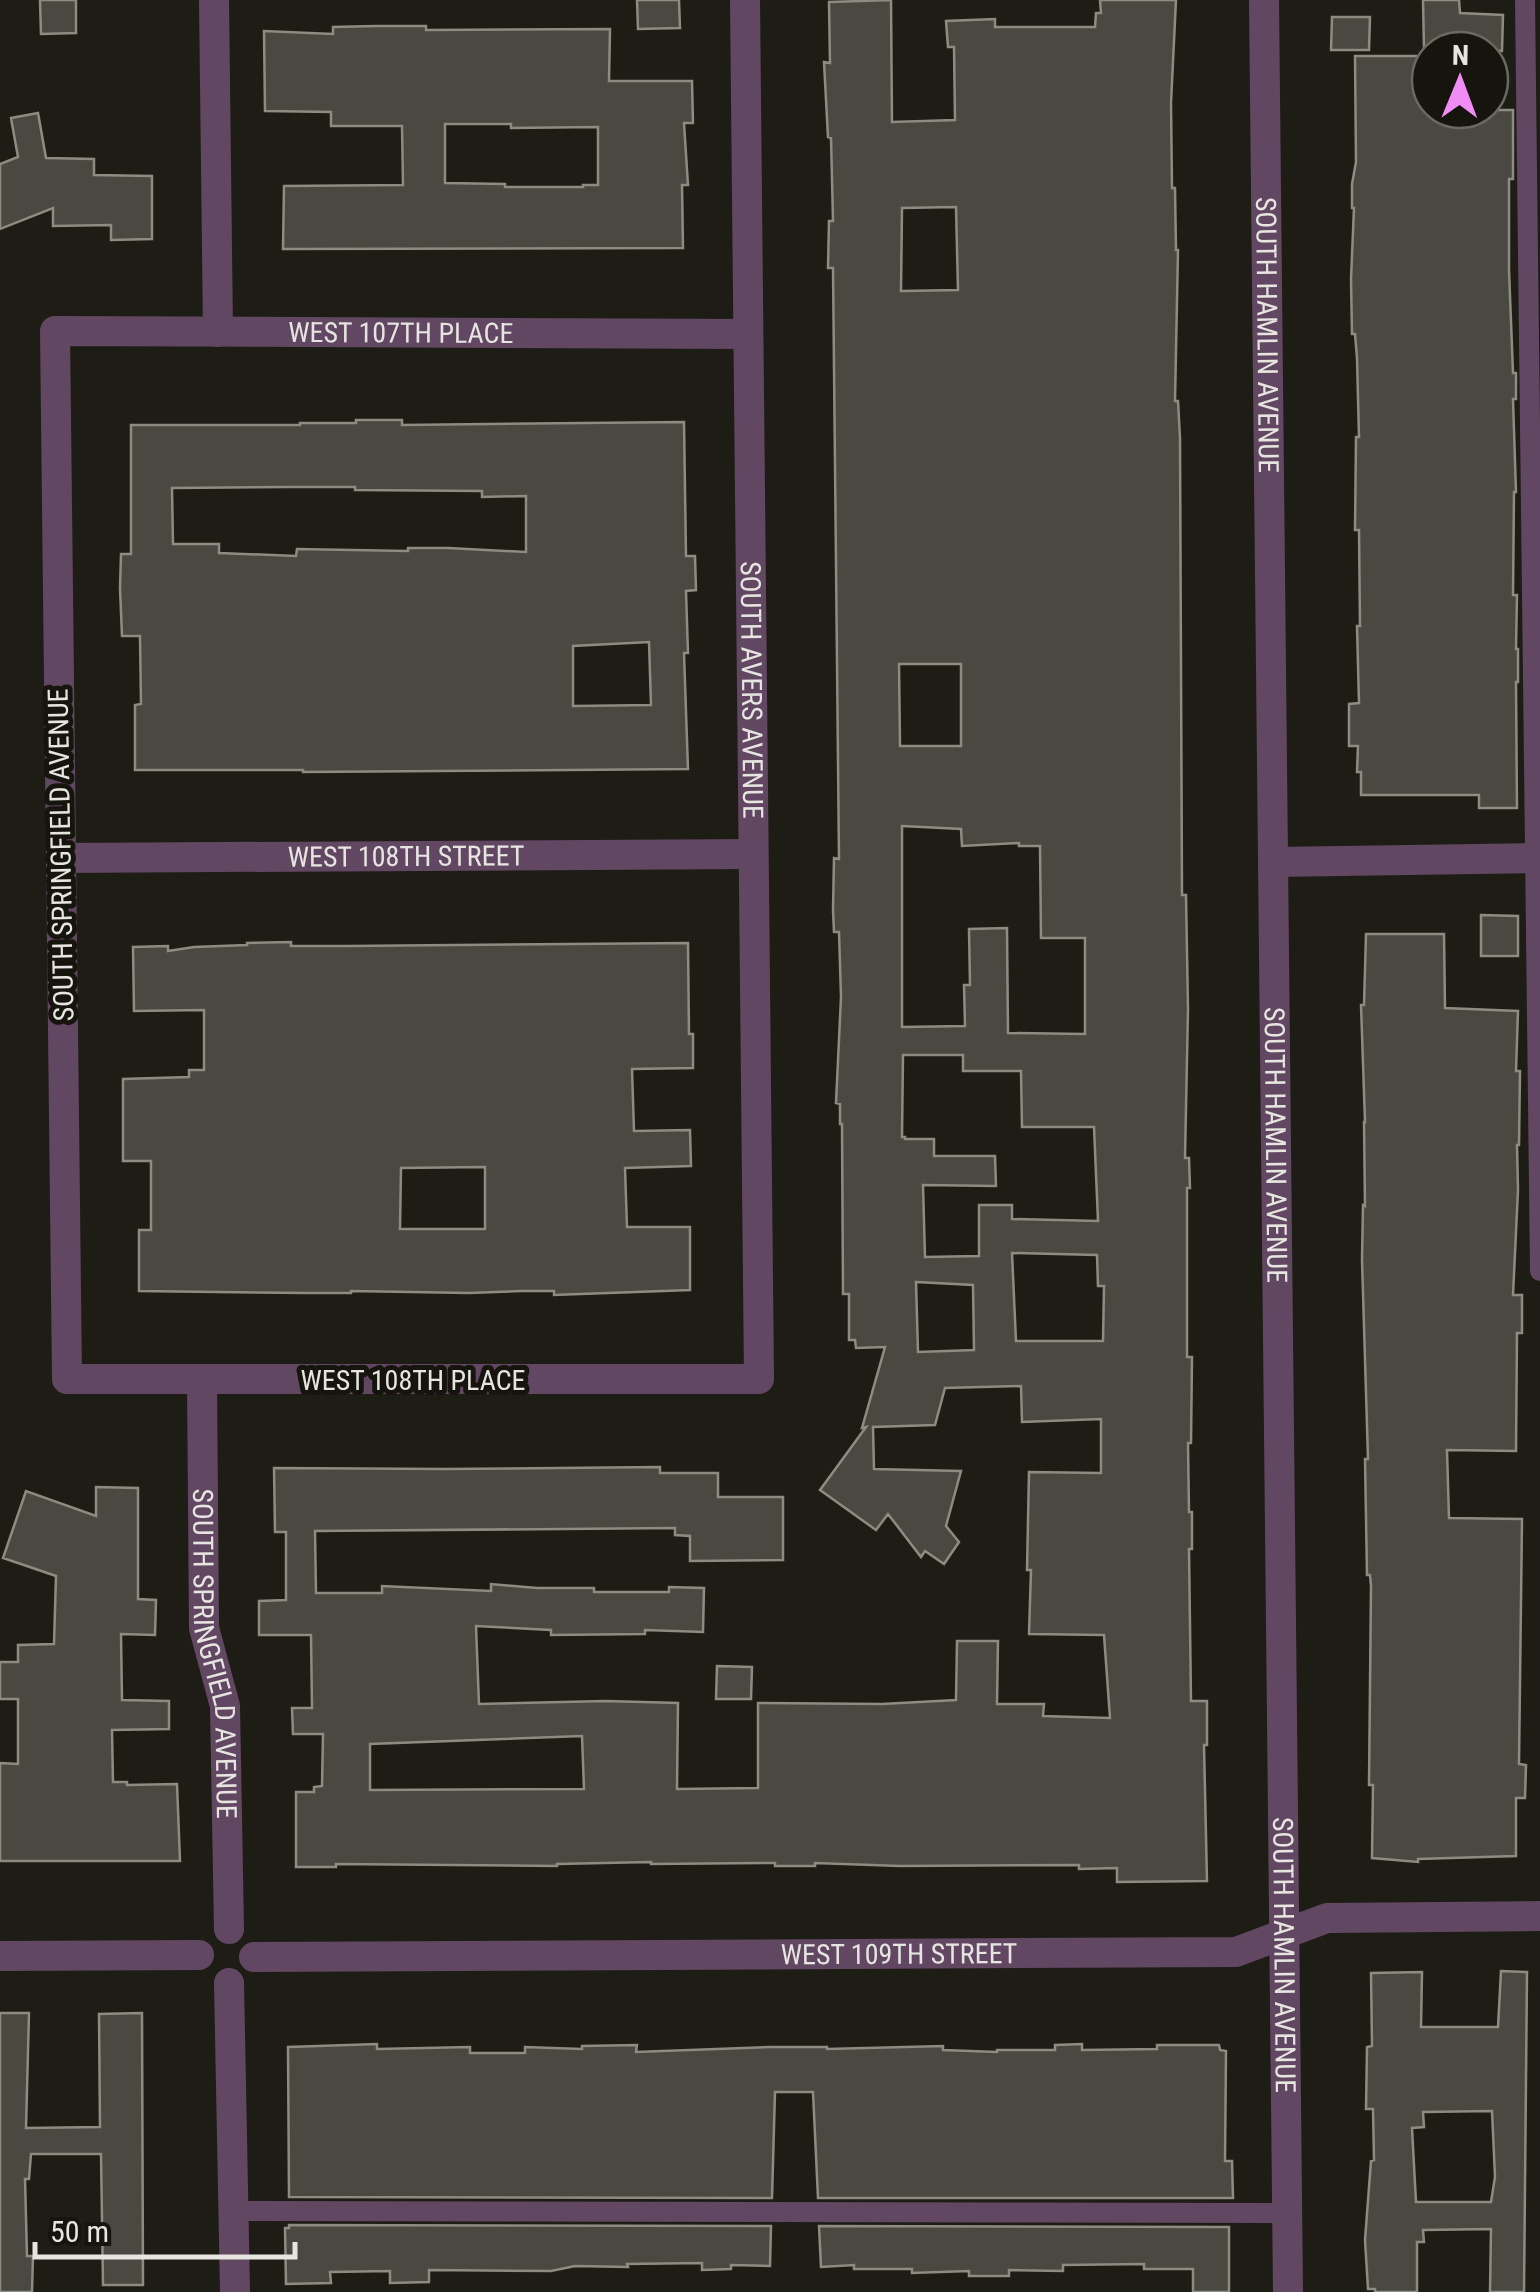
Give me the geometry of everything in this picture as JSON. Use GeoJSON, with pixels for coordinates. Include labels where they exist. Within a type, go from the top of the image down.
{"type":"FeatureCollection","features":[{"type":"Feature","properties":{"kind":"street"},"geometry":{"type":"LineString","coordinates":[[214,0],[218,332]]}},
{"type":"Feature","properties":{"kind":"street","name":"SOUTH AVERS AVENUE"},"geometry":{"type":"LineString","coordinates":[[745,0],[759,1379]]}},
{"type":"Feature","properties":{"kind":"street","name":"SOUTH HAMLIN AVENUE"},"geometry":{"type":"LineString","coordinates":[[1264,0],[1288,2292]]}},
{"type":"Feature","properties":{"kind":"street","name":"WEST 107TH PLACE"},"geometry":{"type":"LineString","coordinates":[[55,331],[748,334]]}},
{"type":"Feature","properties":{"kind":"street","name":"SOUTH SPRINGFIELD AVENUE"},"geometry":{"type":"LineString","coordinates":[[55,331],[67,1378]]}},
{"type":"Feature","properties":{"kind":"street","name":"WEST 108TH STREET"},"geometry":{"type":"LineString","coordinates":[[61,858],[753,854]]}},
{"type":"Feature","properties":{"kind":"street"},"geometry":{"type":"LineString","coordinates":[[1273,862],[1538,858]]}},
{"type":"Feature","properties":{"kind":"street","name":"WEST 108TH PLACE"},"geometry":{"type":"LineString","coordinates":[[67,1378],[759,1379]]}},
{"type":"Feature","properties":{"kind":"street","name":"SOUTH SPRINGFIELD AVENUE"},"geometry":{"type":"LineString","coordinates":[[202,1380],[204,1628],[226,1706],[230,1928]]}},
{"type":"Feature","properties":{"kind":"street","name":"WEST 109TH STREET"},"geometry":{"type":"LineString","coordinates":[[254,1957],[1236,1952],[1327,1918],[1540,1916]]}},
{"type":"Feature","properties":{"kind":"street"},"geometry":{"type":"LineString","coordinates":[[230,1928],[250,1942],[254,1957],[244,1978],[229,1983],[212,1979],[199,1955],[206,1938],[230,1928]]}},
{"type":"Feature","properties":{"kind":"street"},"geometry":{"type":"LineString","coordinates":[[0,1956],[199,1955]]}},
{"type":"Feature","properties":{"kind":"street"},"geometry":{"type":"LineString","coordinates":[[229,1983],[235,2292]]}},
{"type":"Feature","properties":{"kind":"lane"},"geometry":{"type":"LineString","coordinates":[[1524,0],[1538,858],[1540,1271]]}},
{"type":"Feature","properties":{"kind":"lane"},"geometry":{"type":"LineString","coordinates":[[233,2211],[1287,2213]]}},
{"type":"Feature","properties":{"kind":"building"},"geometry":{"type":"Polygon","coordinates":[[[40,0],[76,0],[76,33],[41,34],[40,0]]]}},
{"type":"Feature","properties":{"kind":"building"},"geometry":{"type":"Polygon","coordinates":[[[637,0],[679,0],[680,28],[638,29],[637,0]]]}},
{"type":"Feature","properties":{"kind":"building"},"geometry":{"type":"Polygon","coordinates":[[[891,0],[892,122],[955,120],[954,47],[948,47],[946,21],[995,19],[995,27],[1095,27],[1096,13],[1101,13],[1100,0],[1176,0],[1171,103],[1172,188],[1178,250],[1175,401],[1180,438],[1182,895],[1186,895],[1188,1009],[1185,1158],[1189,1158],[1190,1188],[1187,1357],[1192,1357],[1188,1443],[1192,1512],[1191,1701],[1207,1701],[1207,1881],[1117,1882],[1117,1868],[1079,1869],[1079,1865],[775,1866],[651,1862],[296,1867],[296,1792],[314,1792],[314,1787],[322,1786],[323,1734],[293,1734],[292,1708],[312,1708],[311,1635],[259,1635],[259,1601],[286,1600],[286,1532],[275,1532],[274,1468],[660,1467],[660,1473],[718,1473],[718,1497],[783,1497],[783,1560],[690,1561],[690,1536],[675,1535],[675,1528],[315,1531],[316,1593],[382,1593],[382,1586],[491,1591],[491,1584],[594,1588],[594,1592],[704,1588],[703,1632],[645,1630],[645,1634],[551,1635],[551,1630],[476,1626],[479,1704],[678,1703],[677,1789],[758,1788],[758,1703],[956,1700],[957,1641],[998,1641],[997,1704],[1044,1704],[1043,1716],[1110,1718],[1104,1635],[1029,1634],[1031,1570],[1027,1570],[1029,1472],[1101,1473],[1101,1419],[1022,1422],[1021,1386],[945,1388],[935,1425],[873,1427],[874,1469],[961,1471],[946,1526],[959,1542],[944,1564],[925,1551],[921,1557],[888,1514],[876,1530],[820,1490],[866,1427],[862,1428],[885,1347],[856,1348],[855,1340],[849,1340],[849,1294],[843,1294],[842,1124],[840,1104],[836,1103],[841,997],[839,932],[834,932],[833,910],[834,858],[839,859],[833,268],[828,268],[829,221],[833,221],[824,62],[830,63],[829,2],[891,0]],[[956,207],[902,208],[901,291],[958,290],[956,207]],[[899,664],[900,746],[961,746],[961,664],[899,664]],[[902,826],[902,1027],[965,1026],[964,985],[970,985],[969,929],[1007,928],[1008,1033],[1085,1034],[1085,938],[1041,938],[1040,846],[962,846],[961,829],[902,826]],[[903,1055],[905,1137],[934,1139],[934,1156],[995,1156],[996,1186],[923,1185],[925,1257],[979,1256],[979,1205],[1012,1205],[1012,1219],[1098,1221],[1094,1127],[1022,1127],[1021,1071],[963,1071],[963,1055],[903,1055]],[[1012,1253],[1016,1341],[1103,1341],[1104,1286],[1098,1286],[1097,1255],[1012,1253]],[[916,1282],[918,1352],[974,1350],[973,1285],[916,1282]],[[582,1736],[370,1744],[370,1790],[584,1789],[582,1736]]]}},
{"type":"Feature","properties":{"kind":"building"},"geometry":{"type":"Polygon","coordinates":[[[1423,0],[1459,0],[1460,13],[1503,15],[1503,30],[1424,30],[1423,0]]]}},
{"type":"Feature","properties":{"kind":"building"},"geometry":{"type":"Polygon","coordinates":[[[1332,17],[1370,17],[1369,50],[1331,50],[1332,17]]]}},
{"type":"Feature","properties":{"kind":"building"},"geometry":{"type":"Polygon","coordinates":[[[333,27],[610,29],[609,81],[692,81],[693,123],[684,123],[688,185],[682,185],[683,248],[283,249],[284,186],[403,185],[402,126],[331,126],[331,112],[265,111],[264,31],[333,34],[333,27]],[[445,124],[445,183],[505,187],[598,185],[598,127],[511,128],[511,124],[445,124]]]}},
{"type":"Feature","properties":{"kind":"building"},"geometry":{"type":"Polygon","coordinates":[[[1355,56],[1410,56],[1410,130],[1510,130],[1513,110],[1509,270],[1516,373],[1513,595],[1517,595],[1517,808],[1479,808],[1479,795],[1361,795],[1358,746],[1349,746],[1349,704],[1359,703],[1360,626],[1359,530],[1355,530],[1357,358],[1352,334],[1351,279],[1352,184],[1356,162],[1355,56]]]}},
{"type":"Feature","properties":{"kind":"building"},"geometry":{"type":"Polygon","coordinates":[[[38,113],[46,158],[94,159],[94,175],[152,176],[152,239],[111,240],[111,225],[53,226],[53,208],[0,229],[0,164],[18,157],[11,118],[38,113]]]}},
{"type":"Feature","properties":{"kind":"building"},"geometry":{"type":"Polygon","coordinates":[[[684,422],[686,556],[695,556],[696,590],[686,591],[688,769],[135,770],[135,705],[141,704],[140,636],[122,636],[120,588],[121,554],[131,554],[131,425],[684,422]],[[355,487],[172,488],[173,544],[219,544],[219,553],[296,556],[297,549],[408,548],[526,552],[526,496],[482,497],[482,491],[355,487]],[[649,642],[573,646],[573,706],[651,705],[649,642]]]}},
{"type":"Feature","properties":{"kind":"building"},"geometry":{"type":"Polygon","coordinates":[[[1481,915],[1518,916],[1518,956],[1481,956],[1481,915]]]}},
{"type":"Feature","properties":{"kind":"building"},"geometry":{"type":"Polygon","coordinates":[[[1366,934],[1444,934],[1445,1008],[1518,1011],[1519,1145],[1513,1295],[1522,1295],[1522,1333],[1517,1333],[1516,1451],[1447,1450],[1449,1518],[1522,1519],[1519,1764],[1526,1765],[1525,1798],[1516,1798],[1516,1856],[1418,1862],[1372,1858],[1371,1586],[1367,1575],[1362,1260],[1365,1122],[1361,1005],[1366,934]]]}},
{"type":"Feature","properties":{"kind":"building"},"geometry":{"type":"Polygon","coordinates":[[[247,943],[688,943],[693,1068],[632,1069],[634,1131],[690,1130],[691,1166],[625,1168],[627,1227],[690,1227],[690,1290],[554,1295],[554,1291],[139,1291],[139,1230],[151,1230],[151,1161],[123,1161],[123,1079],[189,1077],[189,1070],[204,1070],[204,1010],[134,1011],[133,947],[168,946],[168,951],[247,943]],[[485,1167],[401,1168],[400,1229],[485,1229],[485,1167]]]}},
{"type":"Feature","properties":{"kind":"building"},"geometry":{"type":"Polygon","coordinates":[[[96,1487],[138,1488],[138,1599],[156,1600],[155,1635],[121,1634],[122,1700],[169,1701],[169,1729],[112,1730],[113,1782],[177,1784],[180,1861],[0,1861],[0,1763],[18,1764],[18,1699],[0,1699],[0,1662],[18,1662],[18,1645],[54,1644],[56,1576],[3,1558],[26,1491],[96,1516],[96,1487]]]}},
{"type":"Feature","properties":{"kind":"building"},"geometry":{"type":"Polygon","coordinates":[[[717,1666],[752,1667],[751,1699],[716,1699],[717,1666]]]}},
{"type":"Feature","properties":{"kind":"building"},"geometry":{"type":"Polygon","coordinates":[[[1501,1971],[1527,1972],[1524,2292],[1490,2292],[1491,2229],[1423,2230],[1424,2242],[1417,2242],[1417,2292],[1368,2289],[1365,2240],[1374,2160],[1373,2109],[1366,2109],[1367,2047],[1372,2046],[1371,1973],[1422,1972],[1421,2027],[1498,2027],[1501,1971]],[[1492,2111],[1423,2112],[1424,2127],[1412,2128],[1416,2202],[1491,2202],[1495,2177],[1492,2111]]]}},
{"type":"Feature","properties":{"kind":"building"},"geometry":{"type":"Polygon","coordinates":[[[0,2013],[29,2013],[26,2128],[100,2127],[99,2014],[142,2013],[143,2285],[103,2285],[101,2154],[31,2154],[29,2179],[25,2179],[27,2256],[33,2256],[32,2292],[0,2292],[0,2013]]]}},
{"type":"Feature","properties":{"kind":"building"},"geometry":{"type":"Polygon","coordinates":[[[377,2044],[377,2049],[470,2047],[470,2053],[525,2053],[525,2047],[582,2049],[637,2045],[636,2052],[943,2046],[943,2050],[997,2052],[1055,2050],[1055,2045],[1082,2044],[1082,2050],[1219,2045],[1220,2050],[1226,2051],[1225,2161],[1232,2161],[1233,2198],[818,2198],[813,2092],[775,2092],[772,2198],[289,2197],[288,2047],[377,2044]]]}},
{"type":"Feature","properties":{"kind":"building"},"geometry":{"type":"Polygon","coordinates":[[[771,2226],[770,2266],[731,2265],[731,2269],[702,2270],[702,2263],[575,2266],[551,2271],[429,2270],[429,2282],[390,2283],[390,2271],[330,2272],[331,2283],[286,2284],[285,2228],[771,2226]]]}},
{"type":"Feature","properties":{"kind":"building"},"geometry":{"type":"Polygon","coordinates":[[[819,2226],[1229,2227],[1229,2292],[1193,2292],[1193,2269],[1144,2269],[1144,2264],[1063,2265],[1063,2271],[1009,2270],[1009,2276],[969,2276],[969,2271],[854,2269],[854,2265],[821,2267],[819,2226]]]}}]}
